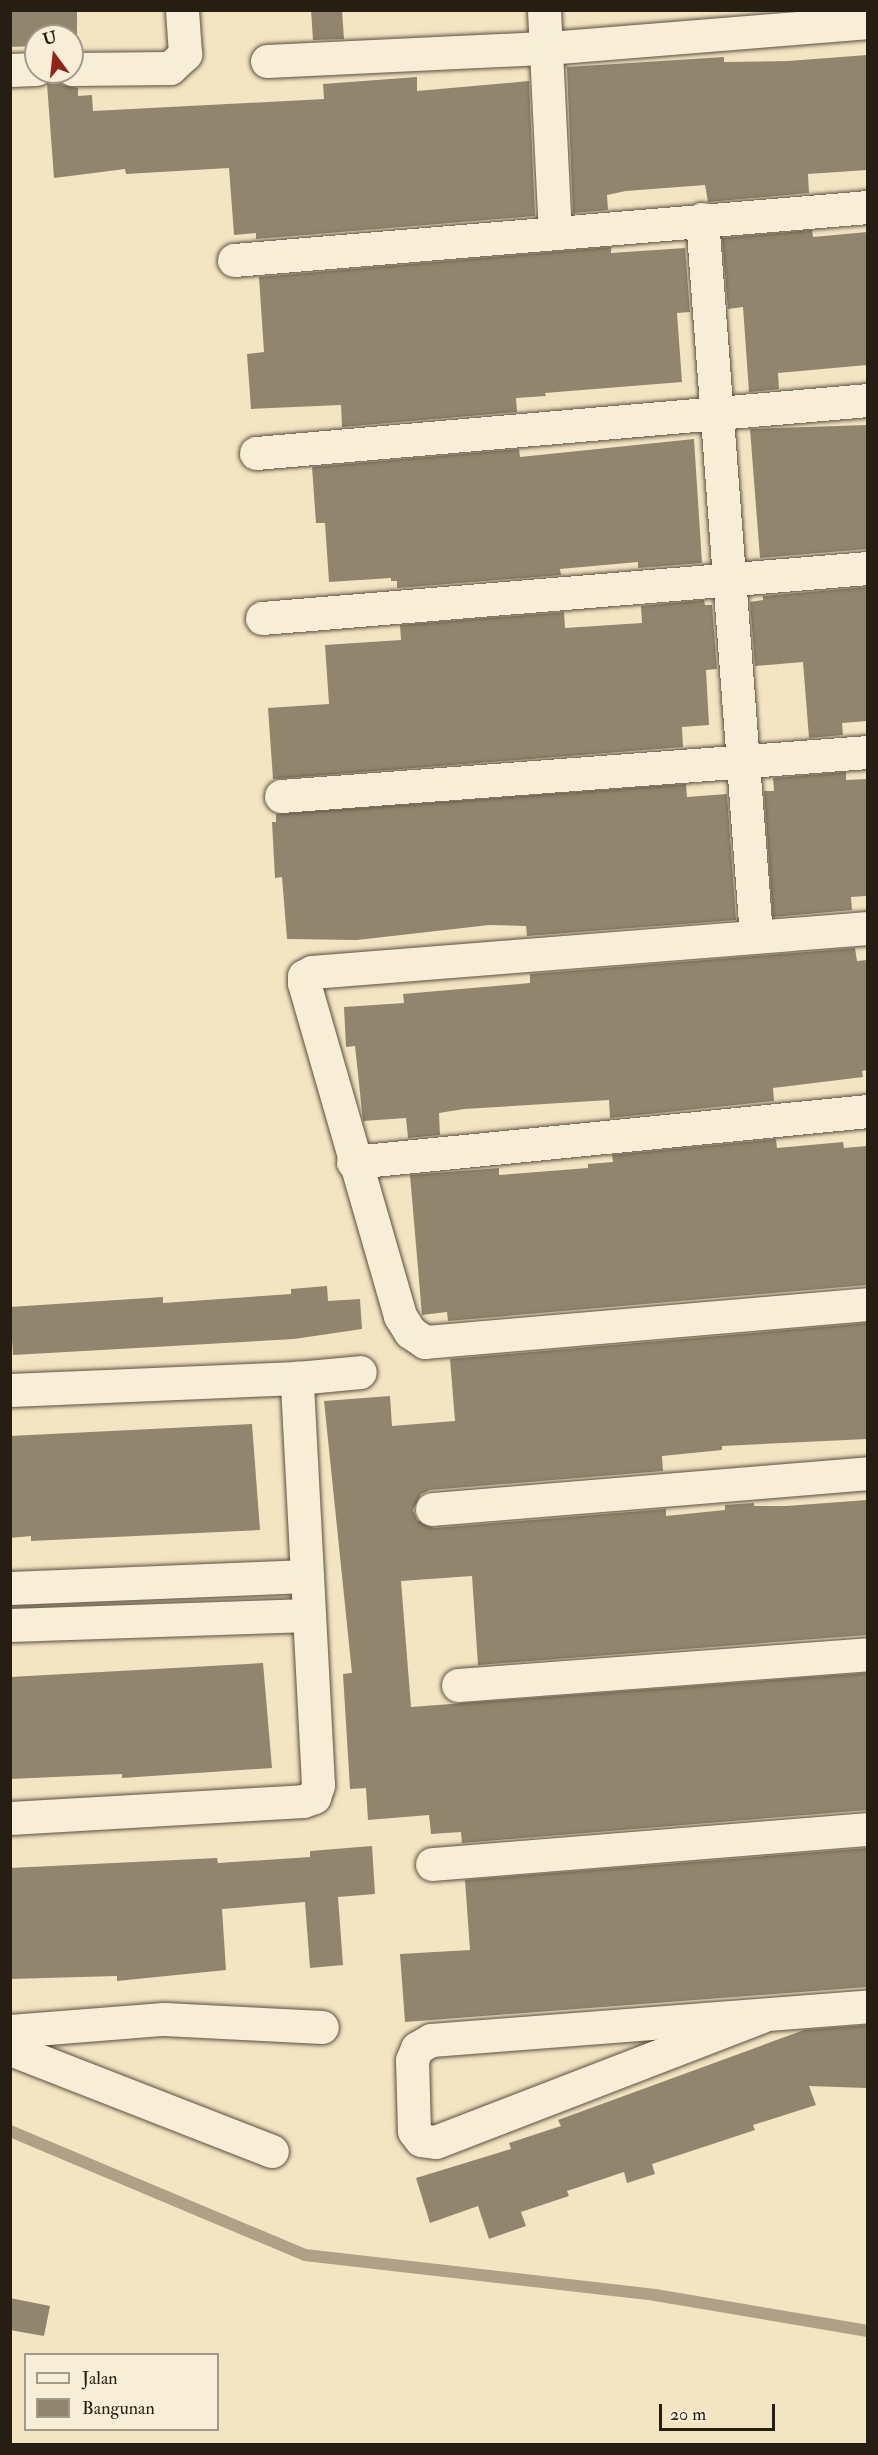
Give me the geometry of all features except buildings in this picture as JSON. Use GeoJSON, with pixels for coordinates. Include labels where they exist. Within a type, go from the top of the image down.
{"type":"FeatureCollection","features":[{"type":"Feature","properties":{"kind":"street"},"geometry":{"type":"LineString","coordinates":[[84,69],[170,68],[185,54],[182,10]]}},
{"type":"Feature","properties":{"kind":"street"},"geometry":{"type":"LineString","coordinates":[[544,10],[548,48],[555,231]]}},
{"type":"Feature","properties":{"kind":"street"},"geometry":{"type":"LineString","coordinates":[[267,62],[548,48],[867,22]]}},
{"type":"Feature","properties":{"kind":"street"},"geometry":{"type":"LineString","coordinates":[[234,260],[555,231],[867,207]]}},
{"type":"Feature","properties":{"kind":"street"},"geometry":{"type":"LineString","coordinates":[[702,219],[718,413],[727,580],[756,935]]}},
{"type":"Feature","properties":{"kind":"street"},"geometry":{"type":"LineString","coordinates":[[256,453],[867,400]]}},
{"type":"Feature","properties":{"kind":"street"},"geometry":{"type":"LineString","coordinates":[[262,618],[867,568]]}},
{"type":"Feature","properties":{"kind":"street"},"geometry":{"type":"LineString","coordinates":[[281,796],[867,752]]}},
{"type":"Feature","properties":{"kind":"street"},"geometry":{"type":"LineString","coordinates":[[867,928],[312,972],[304,976],[353,1162],[400,1316],[410,1332],[425,1342],[867,1304]]}},
{"type":"Feature","properties":{"kind":"street"},"geometry":{"type":"LineString","coordinates":[[353,1162],[867,1111]]}},
{"type":"Feature","properties":{"kind":"street"},"geometry":{"type":"LineString","coordinates":[[10,1390],[297,1378],[360,1372]]}},
{"type":"Feature","properties":{"kind":"street"},"geometry":{"type":"LineString","coordinates":[[10,1818],[303,1801],[314,1797],[318,1785],[297,1378]]}},
{"type":"Feature","properties":{"kind":"street"},"geometry":{"type":"LineString","coordinates":[[432,1509],[867,1473]]}},
{"type":"Feature","properties":{"kind":"street"},"geometry":{"type":"LineString","coordinates":[[10,1588],[307,1576]]}},
{"type":"Feature","properties":{"kind":"street"},"geometry":{"type":"LineString","coordinates":[[10,1625],[309,1615]]}},
{"type":"Feature","properties":{"kind":"street"},"geometry":{"type":"LineString","coordinates":[[458,1685],[867,1654]]}},
{"type":"Feature","properties":{"kind":"street"},"geometry":{"type":"LineString","coordinates":[[432,1864],[867,1829]]}},
{"type":"Feature","properties":{"kind":"street"},"geometry":{"type":"LineString","coordinates":[[762,2016],[435,2142],[421,2140],[414,2130],[412,2060],[417,2048],[431,2040],[762,2016],[867,2006]]}},
{"type":"Feature","properties":{"kind":"street"},"geometry":{"type":"LineString","coordinates":[[10,2031],[164,2019],[322,2027]]}},
{"type":"Feature","properties":{"kind":"street"},"geometry":{"type":"LineString","coordinates":[[10,2049],[272,2151]]}},
{"type":"Feature","properties":{"kind":"waterway"},"geometry":{"type":"LineString","coordinates":[[10,2131],[305,2255],[655,2295],[868,2331]]}}]}
